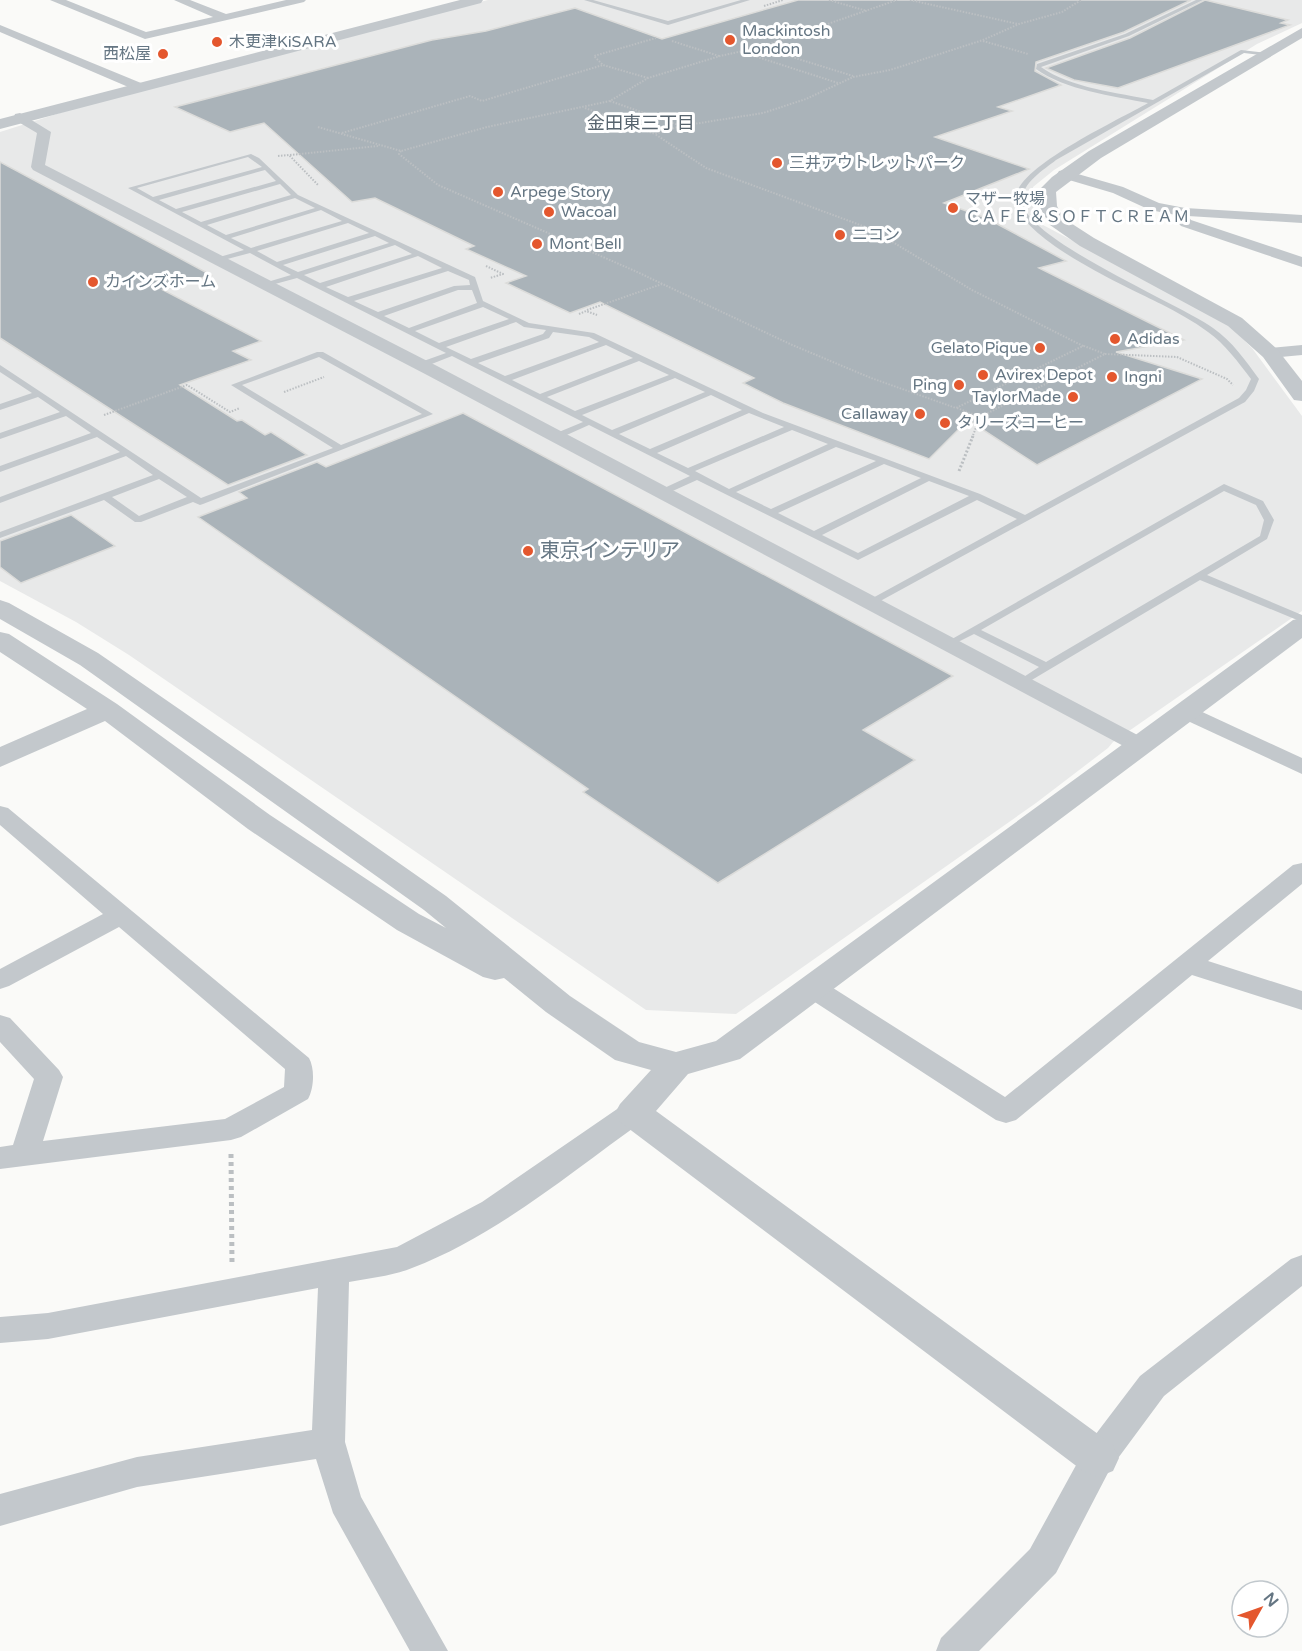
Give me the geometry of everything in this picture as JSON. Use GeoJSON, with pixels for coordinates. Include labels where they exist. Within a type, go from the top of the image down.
{"type":"FeatureCollection","features":[{"type":"Feature","properties":{"kind":"street"},"geometry":{"type":"LineString","coordinates":[[56,0],[145,36],[300,0]]}},
{"type":"Feature","properties":{"kind":"street"},"geometry":{"type":"LineString","coordinates":[[180,0],[227,18]]}},
{"type":"Feature","properties":{"kind":"street"},"geometry":{"type":"LineString","coordinates":[[0,123],[130,83],[447,0]]}},
{"type":"Feature","properties":{"kind":"street"},"geometry":{"type":"LineString","coordinates":[[0,114],[476,0]]}},
{"type":"Feature","properties":{"kind":"street"},"geometry":{"type":"LineString","coordinates":[[0,28],[130,83]]}},
{"type":"Feature","properties":{"kind":"street"},"geometry":{"type":"LineString","coordinates":[[1302,33],[1106,147],[1064,174],[1047,191],[1048,206],[1056,221],[1087,242],[1235,322],[1270,353],[1302,395]]}},
{"type":"Feature","properties":{"kind":"street"},"geometry":{"type":"LineString","coordinates":[[20,117],[44,132],[38,167],[421,364],[1139,745]]}},
{"type":"Feature","properties":{"kind":"street"},"geometry":{"type":"LineString","coordinates":[[1064,174],[1118,190],[1155,207],[1185,212],[1302,219]]}},
{"type":"Feature","properties":{"kind":"street"},"geometry":{"type":"LineString","coordinates":[[1185,212],[1181,218],[1186,223],[1302,262]]}},
{"type":"Feature","properties":{"kind":"street"},"geometry":{"type":"LineString","coordinates":[[1270,353],[1302,350]]}},
{"type":"Feature","properties":{"kind":"street"},"geometry":{"type":"LineString","coordinates":[[0,608],[89,659],[172,717],[435,903],[558,1004],[627,1051],[676,1065],[728,1050],[1302,626]]}},
{"type":"Feature","properties":{"kind":"street"},"geometry":{"type":"LineString","coordinates":[[0,640],[107,710],[259,822],[408,922],[558,1004]]}},
{"type":"Feature","properties":{"kind":"street"},"geometry":{"type":"LineString","coordinates":[[0,759],[107,710]]}},
{"type":"Feature","properties":{"kind":"street"},"geometry":{"type":"LineString","coordinates":[[1185,711],[1302,767]]}},
{"type":"Feature","properties":{"kind":"street"},"geometry":{"type":"LineString","coordinates":[[0,813],[299,1065],[298,1092],[231,1129],[12,1156]]}},
{"type":"Feature","properties":{"kind":"street"},"geometry":{"type":"LineString","coordinates":[[813,988],[1005,1112],[1302,872]]}},
{"type":"Feature","properties":{"kind":"street"},"geometry":{"type":"LineString","coordinates":[[0,980],[121,915]]}},
{"type":"Feature","properties":{"kind":"street"},"geometry":{"type":"LineString","coordinates":[[1187,964],[1302,1001]]}},
{"type":"Feature","properties":{"kind":"street"},"geometry":{"type":"LineString","coordinates":[[0,1025],[49,1077],[12,1156]]}},
{"type":"Feature","properties":{"kind":"street"},"geometry":{"type":"LineString","coordinates":[[0,1330],[48,1326],[402,1258],[439,1243],[504,1203],[633,1113],[676,1065]]}},
{"type":"Feature","properties":{"kind":"street"},"geometry":{"type":"LineString","coordinates":[[633,1113],[1098,1458]]}},
{"type":"Feature","properties":{"kind":"street"},"geometry":{"type":"LineString","coordinates":[[954,1651],[1043,1561],[1098,1458],[1152,1386],[1302,1268]]}},
{"type":"Feature","properties":{"kind":"street"},"geometry":{"type":"LineString","coordinates":[[334,1272],[328,1442],[345,1502],[430,1651]]}},
{"type":"Feature","properties":{"kind":"street"},"geometry":{"type":"LineString","coordinates":[[0,1510],[137,1473],[328,1442]]}},
{"type":"Feature","properties":{"kind":"lane"},"geometry":{"type":"LineString","coordinates":[[587,0],[668,23],[747,0]]}},
{"type":"Feature","properties":{"kind":"lane"},"geometry":{"type":"LineString","coordinates":[[1153,102],[1047,75],[1038,68],[1045,63],[1127,35],[1200,0]]}},
{"type":"Feature","properties":{"kind":"lane"},"geometry":{"type":"LineString","coordinates":[[873,602],[1242,400],[1250,391],[1255,379],[1239,358],[1212,331],[1128,282],[1052,242],[1032,227],[1020,207],[1019,192],[1029,178],[1054,159],[1243,51],[1267,55]]}},
{"type":"Feature","properties":{"kind":"lane"},"geometry":{"type":"LineString","coordinates":[[977,496],[858,557],[297,275],[131,188],[249,155],[257,159],[296,196],[472,279],[480,302],[515,320],[526,325],[591,335],[749,410],[977,496],[1025,519]]}},
{"type":"Feature","properties":{"kind":"lane"},"geometry":{"type":"LineString","coordinates":[[154,199],[266,168]]}},
{"type":"Feature","properties":{"kind":"lane"},"geometry":{"type":"LineString","coordinates":[[177,212],[280,182]]}},
{"type":"Feature","properties":{"kind":"lane"},"geometry":{"type":"LineString","coordinates":[[201,224],[296,196]]}},
{"type":"Feature","properties":{"kind":"lane"},"geometry":{"type":"LineString","coordinates":[[226,237],[321,208]]}},
{"type":"Feature","properties":{"kind":"lane"},"geometry":{"type":"LineString","coordinates":[[219,260],[349,221]]}},
{"type":"Feature","properties":{"kind":"lane"},"geometry":{"type":"LineString","coordinates":[[278,264],[375,234]]}},
{"type":"Feature","properties":{"kind":"lane"},"geometry":{"type":"LineString","coordinates":[[267,285],[395,243]]}},
{"type":"Feature","properties":{"kind":"lane"},"geometry":{"type":"LineString","coordinates":[[320,286],[418,254]]}},
{"type":"Feature","properties":{"kind":"lane"},"geometry":{"type":"LineString","coordinates":[[348,300],[448,268]]}},
{"type":"Feature","properties":{"kind":"lane"},"geometry":{"type":"LineString","coordinates":[[1128,282],[1152,277]]}},
{"type":"Feature","properties":{"kind":"lane"},"geometry":{"type":"LineString","coordinates":[[378,315],[457,288],[475,287]]}},
{"type":"Feature","properties":{"kind":"lane"},"geometry":{"type":"LineString","coordinates":[[408,331],[483,304]]}},
{"type":"Feature","properties":{"kind":"lane"},"geometry":{"type":"LineString","coordinates":[[440,346],[515,320]]}},
{"type":"Feature","properties":{"kind":"lane"},"geometry":{"type":"LineString","coordinates":[[472,362],[546,336],[551,329]]}},
{"type":"Feature","properties":{"kind":"lane"},"geometry":{"type":"LineString","coordinates":[[505,379],[606,342]]}},
{"type":"Feature","properties":{"kind":"lane"},"geometry":{"type":"LineString","coordinates":[[421,364],[453,353]]}},
{"type":"Feature","properties":{"kind":"lane"},"geometry":{"type":"LineString","coordinates":[[0,368],[200,502],[429,414],[320,354],[235,385],[340,448]]}},
{"type":"Feature","properties":{"kind":"lane"},"geometry":{"type":"LineString","coordinates":[[540,397],[640,358]]}},
{"type":"Feature","properties":{"kind":"lane"},"geometry":{"type":"LineString","coordinates":[[576,414],[676,375]]}},
{"type":"Feature","properties":{"kind":"lane"},"geometry":{"type":"LineString","coordinates":[[0,380],[12,376]]}},
{"type":"Feature","properties":{"kind":"lane"},"geometry":{"type":"LineString","coordinates":[[613,433],[712,392]]}},
{"type":"Feature","properties":{"kind":"lane"},"geometry":{"type":"LineString","coordinates":[[0,407],[38,394]]}},
{"type":"Feature","properties":{"kind":"lane"},"geometry":{"type":"LineString","coordinates":[[651,452],[749,410]]}},
{"type":"Feature","properties":{"kind":"lane"},"geometry":{"type":"LineString","coordinates":[[0,436],[66,413]]}},
{"type":"Feature","properties":{"kind":"lane"},"geometry":{"type":"LineString","coordinates":[[557,436],[590,422]]}},
{"type":"Feature","properties":{"kind":"lane"},"geometry":{"type":"LineString","coordinates":[[663,492],[693,474],[791,427]]}},
{"type":"Feature","properties":{"kind":"lane"},"geometry":{"type":"LineString","coordinates":[[0,469],[97,434]]}},
{"type":"Feature","properties":{"kind":"lane"},"geometry":{"type":"LineString","coordinates":[[729,492],[837,444]]}},
{"type":"Feature","properties":{"kind":"lane"},"geometry":{"type":"LineString","coordinates":[[0,500],[126,453]]}},
{"type":"Feature","properties":{"kind":"lane"},"geometry":{"type":"LineString","coordinates":[[771,513],[884,461]]}},
{"type":"Feature","properties":{"kind":"lane"},"geometry":{"type":"LineString","coordinates":[[0,535],[160,475]]}},
{"type":"Feature","properties":{"kind":"lane"},"geometry":{"type":"LineString","coordinates":[[814,535],[929,478]]}},
{"type":"Feature","properties":{"kind":"lane"},"geometry":{"type":"LineString","coordinates":[[950,643],[1224,487],[1260,503],[1269,520],[1264,537],[1022,682]]}},
{"type":"Feature","properties":{"kind":"lane"},"geometry":{"type":"LineString","coordinates":[[105,496],[138,519],[194,498]]}},
{"type":"Feature","properties":{"kind":"lane"},"geometry":{"type":"LineString","coordinates":[[1200,576],[1302,619]]}},
{"type":"Feature","properties":{"kind":"lane"},"geometry":{"type":"LineString","coordinates":[[974,630],[1047,667]]}},
{"type":"Feature","properties":{"kind":"path"},"geometry":{"type":"LineString","coordinates":[[829,0],[868,11]]}},
{"type":"Feature","properties":{"kind":"path"},"geometry":{"type":"LineString","coordinates":[[318,127],[401,151],[487,127],[610,101],[648,78],[720,56],[761,47],[897,0]]}},
{"type":"Feature","properties":{"kind":"path"},"geometry":{"type":"LineString","coordinates":[[910,0],[1018,24]]}},
{"type":"Feature","properties":{"kind":"path"},"geometry":{"type":"LineString","coordinates":[[655,134],[681,126],[763,113],[806,99],[853,77],[890,70],[983,40],[1018,24],[1062,12],[1081,0]]}},
{"type":"Feature","properties":{"kind":"path"},"geometry":{"type":"LineString","coordinates":[[670,40],[720,56]]}},
{"type":"Feature","properties":{"kind":"path"},"geometry":{"type":"LineString","coordinates":[[983,40],[1033,55]]}},
{"type":"Feature","properties":{"kind":"path"},"geometry":{"type":"LineString","coordinates":[[761,47],[853,77]]}},
{"type":"Feature","properties":{"kind":"path"},"geometry":{"type":"LineString","coordinates":[[745,52],[838,83]]}},
{"type":"Feature","properties":{"kind":"path"},"geometry":{"type":"LineString","coordinates":[[341,134],[470,96],[482,101],[603,65],[648,78]]}},
{"type":"Feature","properties":{"kind":"path"},"geometry":{"type":"LineString","coordinates":[[610,101],[681,126]]}},
{"type":"Feature","properties":{"kind":"path"},"geometry":{"type":"LineString","coordinates":[[585,108],[655,134],[706,168],[872,230],[972,290],[1083,346],[1105,354],[1177,357],[1227,379],[1235,387]]}},
{"type":"Feature","properties":{"kind":"path"},"geometry":{"type":"LineString","coordinates":[[289,155],[382,145]]}},
{"type":"Feature","properties":{"kind":"path"},"geometry":{"type":"LineString","coordinates":[[401,151],[399,153],[438,185],[663,284],[800,349],[871,378],[980,417]]}},
{"type":"Feature","properties":{"kind":"path"},"geometry":{"type":"LineString","coordinates":[[582,320],[586,311],[663,284]]}},
{"type":"Feature","properties":{"kind":"path"},"geometry":{"type":"LineString","coordinates":[[956,408],[1083,346]]}},
{"type":"Feature","properties":{"kind":"path"},"geometry":{"type":"LineString","coordinates":[[958,475],[980,417],[1105,354]]}},
{"type":"Feature","properties":{"kind":"path"},"geometry":{"type":"LineString","coordinates":[[282,393],[324,377]]}},
{"type":"Feature","properties":{"kind":"path"},"geometry":{"type":"LineString","coordinates":[[95,418],[187,385],[230,412],[250,405]]}},
{"type":"Feature","properties":{"kind":"path"},"geometry":{"type":"LineString","coordinates":[[231,1129],[232,1291]]}},
{"type":"Feature","properties":{"kind":"shaded area"},"geometry":{"type":"Polygon","coordinates":[[[488,0],[1302,0],[1302,23],[1257,44],[1054,170],[1033,187],[1032,205],[1043,225],[1223,320],[1252,348],[1302,416],[1302,611],[1113,742],[1036,803],[736,1014],[646,1010],[129,655],[76,622],[0,581],[0,132],[85,105],[488,0]]]}},
{"type":"Feature","properties":{"kind":"building"},"geometry":{"type":"Polygon","coordinates":[[[798,0],[1191,0],[1124,32],[1036,62],[1035,71],[1061,85],[998,107],[1012,111],[935,137],[1029,169],[944,203],[986,218],[1066,261],[1039,268],[1184,340],[1116,352],[1202,379],[1037,465],[968,420],[929,459],[783,403],[743,383],[754,378],[600,302],[570,313],[506,283],[526,276],[466,249],[474,246],[375,198],[352,202],[264,123],[230,132],[175,107],[432,40],[486,31],[575,8],[662,39],[798,0]]]}},
{"type":"Feature","properties":{"kind":"building"},"geometry":{"type":"Polygon","coordinates":[[[1205,0],[1288,20],[1281,23],[1290,25],[1118,88],[1074,80],[1046,68],[1130,38],[1205,0]]]}},
{"type":"Feature","properties":{"kind":"building","name":"カインズホーム"},"geometry":{"type":"Polygon","coordinates":[[[0,162],[211,275],[163,290],[261,341],[233,351],[251,360],[180,385],[237,421],[242,420],[265,435],[271,432],[307,455],[228,485],[0,338],[0,162]]]}},
{"type":"Feature","properties":{"kind":"building"},"geometry":{"type":"Polygon","coordinates":[[[463,413],[953,676],[863,730],[915,760],[718,883],[583,792],[588,789],[198,517],[247,498],[239,492],[317,462],[326,467],[463,413]]]}},
{"type":"Feature","properties":{"kind":"building"},"geometry":{"type":"Polygon","coordinates":[[[71,515],[115,546],[21,583],[0,567],[0,541],[71,515]]]}},
{"type":"Feature","properties":{"kind":"place","name":"Mackintosh London"},"geometry":{"type":"Point","coordinates":[730,40]}},
{"type":"Feature","properties":{"kind":"place","name":"木更津KiSARA"},"geometry":{"type":"Point","coordinates":[217,42]}},
{"type":"Feature","properties":{"kind":"place","name":"西松屋"},"geometry":{"type":"Point","coordinates":[163,54]}},
{"type":"Feature","properties":{"kind":"place","name":"三井アウトレットパーク"},"geometry":{"type":"Point","coordinates":[777,163]}},
{"type":"Feature","properties":{"kind":"place","name":"Arpege Story"},"geometry":{"type":"Point","coordinates":[498,192]}},
{"type":"Feature","properties":{"kind":"place","name":"マザー牧場 ＣＡＦＥ＆ＳＯＦＴＣＲＥＡＭ"},"geometry":{"type":"Point","coordinates":[953,208]}},
{"type":"Feature","properties":{"kind":"place","name":"Wacoal"},"geometry":{"type":"Point","coordinates":[549,212]}},
{"type":"Feature","properties":{"kind":"place","name":"ニコン"},"geometry":{"type":"Point","coordinates":[840,235]}},
{"type":"Feature","properties":{"kind":"place","name":"Mont Bell"},"geometry":{"type":"Point","coordinates":[537,244]}},
{"type":"Feature","properties":{"kind":"place","name":"カインズホーム"},"geometry":{"type":"Point","coordinates":[93,282]}},
{"type":"Feature","properties":{"kind":"place","name":"Adidas"},"geometry":{"type":"Point","coordinates":[1115,339]}},
{"type":"Feature","properties":{"kind":"place","name":"Gelato Pique"},"geometry":{"type":"Point","coordinates":[1040,348]}},
{"type":"Feature","properties":{"kind":"place","name":"Avirex Depot"},"geometry":{"type":"Point","coordinates":[983,375]}},
{"type":"Feature","properties":{"kind":"place","name":"Ingni"},"geometry":{"type":"Point","coordinates":[1112,377]}},
{"type":"Feature","properties":{"kind":"place","name":"Ping"},"geometry":{"type":"Point","coordinates":[959,385]}},
{"type":"Feature","properties":{"kind":"place","name":"TaylorMade"},"geometry":{"type":"Point","coordinates":[1073,397]}},
{"type":"Feature","properties":{"kind":"place","name":"Callaway"},"geometry":{"type":"Point","coordinates":[920,414]}},
{"type":"Feature","properties":{"kind":"place","name":"タリーズコーヒー"},"geometry":{"type":"Point","coordinates":[945,423]}},
{"type":"Feature","properties":{"kind":"place","name":"東京インテリア"},"geometry":{"type":"Point","coordinates":[528,551]}},
{"type":"Feature","properties":{"kind":"district","name":"金田東三丁目"},"geometry":{"type":"Point","coordinates":[641,123]}}]}
